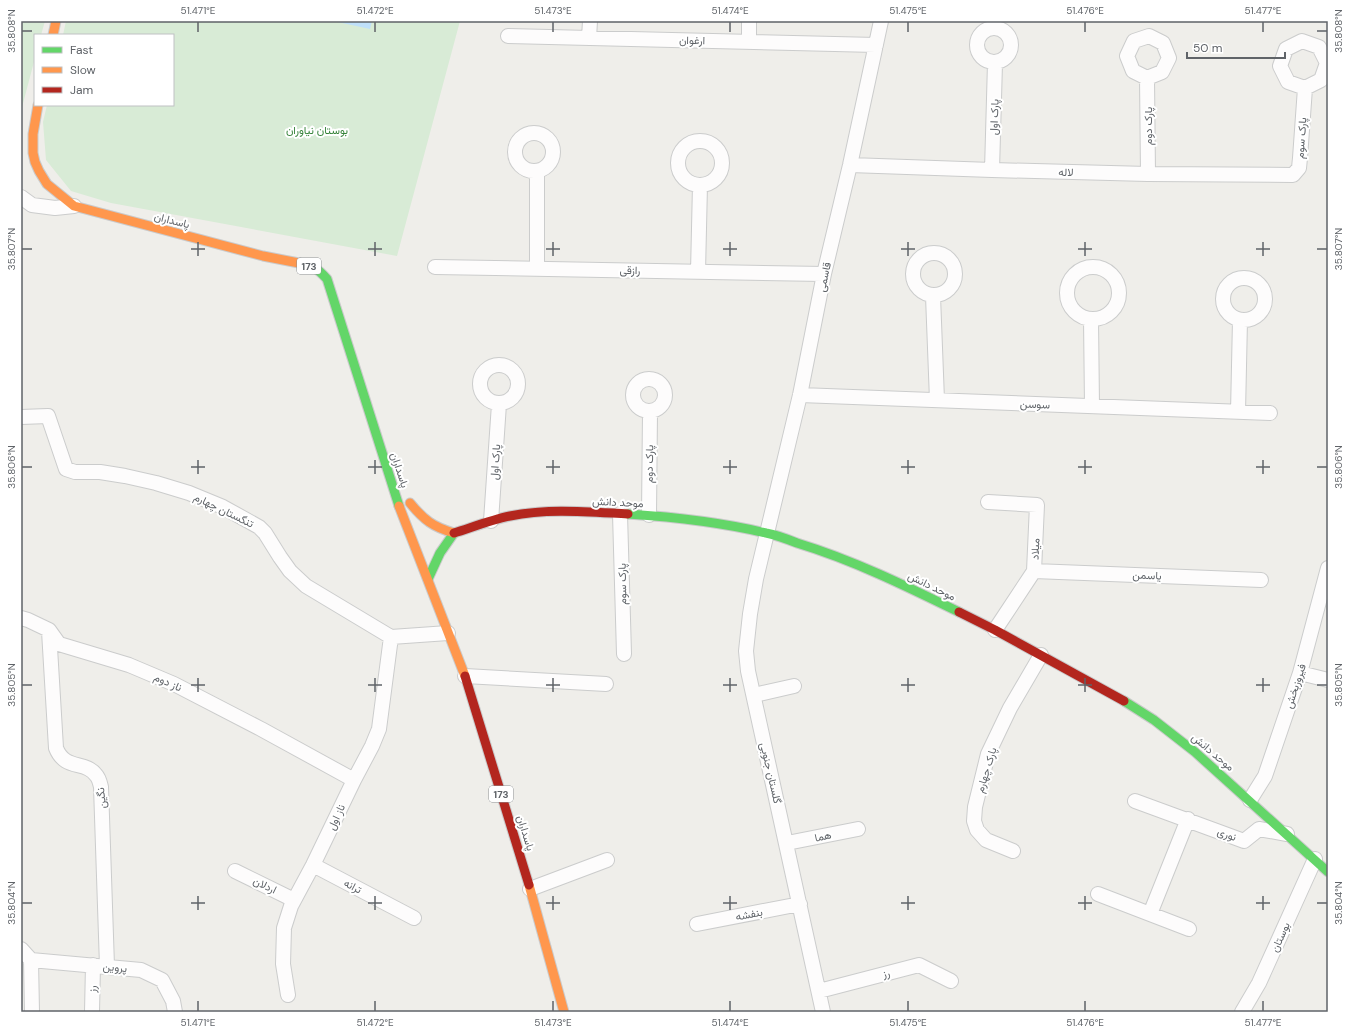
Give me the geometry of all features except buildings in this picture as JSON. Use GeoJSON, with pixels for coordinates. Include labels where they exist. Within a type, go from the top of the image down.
{"type":"FeatureCollection","features":[{"type":"Feature","properties":{"kind":"main road"},"geometry":{"type":"LineString","coordinates":[[53,34],[56,21]]}},
{"type":"Feature","properties":{"kind":"main road","name":"پاسداران"},"geometry":{"type":"LineString","coordinates":[[38,106],[34,125],[32,149],[35,161],[44,179],[57,193],[74,206],[263,256],[309,266],[318,269],[327,279],[402,517],[465,676],[530,889],[564,1012]]}},
{"type":"Feature","properties":{"kind":"main road","name":"پاسداران"},"geometry":{"type":"LineString","coordinates":[[34,125],[39,152],[46,164]]}},
{"type":"Feature","properties":{"kind":"main road"},"geometry":{"type":"LineString","coordinates":[[409,500],[423,519],[439,529],[454,533],[440,553],[428,580]]}},
{"type":"Feature","properties":{"kind":"main road","name":"موحد دانش"},"geometry":{"type":"LineString","coordinates":[[454,533],[491,521],[511,516],[534,513],[564,512],[649,515],[698,520],[767,534],[824,551],[901,584],[995,630],[1114,695],[1154,720],[1196,752],[1316,859],[1328,872]]}},
{"type":"Feature","properties":{"kind":"street"},"geometry":{"type":"LineString","coordinates":[[589,38],[590,21]]}},
{"type":"Feature","properties":{"kind":"street"},"geometry":{"type":"LineString","coordinates":[[749,21],[749,42]]}},
{"type":"Feature","properties":{"kind":"street","name":"قاسمی"},"geometry":{"type":"LineString","coordinates":[[767,534],[800,395],[824,274],[850,165],[881,21]]}},
{"type":"Feature","properties":{"kind":"street","name":"ارغوان"},"geometry":{"type":"LineString","coordinates":[[508,36],[876,44]]}},
{"type":"Feature","properties":{"kind":"street","name":"پارک اول"},"geometry":{"type":"LineString","coordinates":[[992,170],[995,63]]}},
{"type":"Feature","properties":{"kind":"street","name":"پارک دوم"},"geometry":{"type":"LineString","coordinates":[[1147,78],[1148,174]]}},
{"type":"Feature","properties":{"kind":"street","name":"پارک سوم"},"geometry":{"type":"LineString","coordinates":[[1282,176],[1294,175],[1299,168],[1305,88]]}},
{"type":"Feature","properties":{"kind":"street"},"geometry":{"type":"LineString","coordinates":[[21,145],[34,125]]}},
{"type":"Feature","properties":{"kind":"street","name":"لاله"},"geometry":{"type":"LineString","coordinates":[[850,165],[1148,174],[1282,176]]}},
{"type":"Feature","properties":{"kind":"street"},"geometry":{"type":"LineString","coordinates":[[537,171],[538,268]]}},
{"type":"Feature","properties":{"kind":"street"},"geometry":{"type":"LineString","coordinates":[[698,272],[700,185]]}},
{"type":"Feature","properties":{"kind":"street"},"geometry":{"type":"LineString","coordinates":[[21,197],[32,205],[55,208],[74,206]]}},
{"type":"Feature","properties":{"kind":"street","name":"رازقی"},"geometry":{"type":"LineString","coordinates":[[435,267],[824,274]]}},
{"type":"Feature","properties":{"kind":"street"},"geometry":{"type":"LineString","coordinates":[[934,296],[937,400]]}},
{"type":"Feature","properties":{"kind":"street"},"geometry":{"type":"LineString","coordinates":[[1091,319],[1092,406]]}},
{"type":"Feature","properties":{"kind":"street"},"geometry":{"type":"LineString","coordinates":[[1238,412],[1240,320]]}},
{"type":"Feature","properties":{"kind":"street","name":"سوسن"},"geometry":{"type":"LineString","coordinates":[[800,395],[1270,413]]}},
{"type":"Feature","properties":{"kind":"street","name":"پارک اول"},"geometry":{"type":"LineString","coordinates":[[491,521],[499,404]]}},
{"type":"Feature","properties":{"kind":"street","name":"پارک دوم"},"geometry":{"type":"LineString","coordinates":[[649,515],[650,412]]}},
{"type":"Feature","properties":{"kind":"street","name":"تنگستان چهارم"},"geometry":{"type":"LineString","coordinates":[[21,417],[48,416],[66,469],[75,472],[100,472],[125,476],[189,493],[223,507],[259,527],[290,571],[306,586],[391,637]]}},
{"type":"Feature","properties":{"kind":"street","name":"میلاد"},"geometry":{"type":"LineString","coordinates":[[988,502],[1037,505],[1034,570],[995,630]]}},
{"type":"Feature","properties":{"kind":"street","name":"پارک سوم"},"geometry":{"type":"LineString","coordinates":[[620,514],[624,654]]}},
{"type":"Feature","properties":{"kind":"street","name":"گلستان جنوبی"},"geometry":{"type":"LineString","coordinates":[[767,534],[756,579],[750,614],[746,650],[748,671],[823,1012]]}},
{"type":"Feature","properties":{"kind":"street","name":"فیروزبخش"},"geometry":{"type":"LineString","coordinates":[[1250,800],[1264,776],[1300,673],[1328,568]]}},
{"type":"Feature","properties":{"kind":"street","name":"یاسمن"},"geometry":{"type":"LineString","coordinates":[[1034,570],[1261,580]]}},
{"type":"Feature","properties":{"kind":"street","name":"ناز دوم"},"geometry":{"type":"LineString","coordinates":[[21,618],[49,630],[59,644],[129,665],[174,684],[261,729],[354,780]]}},
{"type":"Feature","properties":{"kind":"street","name":"نگین"},"geometry":{"type":"LineString","coordinates":[[49,630],[56,748],[59,756],[68,763],[91,770],[97,776],[101,787],[100,966]]}},
{"type":"Feature","properties":{"kind":"street"},"geometry":{"type":"LineString","coordinates":[[391,637],[448,633]]}},
{"type":"Feature","properties":{"kind":"street","name":"ناز اول"},"geometry":{"type":"LineString","coordinates":[[288,996],[283,964],[284,928],[291,906],[313,865],[379,729],[391,637]]}},
{"type":"Feature","properties":{"kind":"street","name":"پارک چهارم"},"geometry":{"type":"LineString","coordinates":[[1013,851],[986,840],[977,830],[974,821],[975,806],[988,754],[1010,708],[1041,655]]}},
{"type":"Feature","properties":{"kind":"street"},"geometry":{"type":"LineString","coordinates":[[1300,673],[1328,680]]}},
{"type":"Feature","properties":{"kind":"street"},"geometry":{"type":"LineString","coordinates":[[465,676],[606,684]]}},
{"type":"Feature","properties":{"kind":"street"},"geometry":{"type":"LineString","coordinates":[[754,695],[794,686]]}},
{"type":"Feature","properties":{"kind":"street","name":"نوری"},"geometry":{"type":"LineString","coordinates":[[1135,801],[1188,819],[1244,841],[1258,829],[1287,834]]}},
{"type":"Feature","properties":{"kind":"street"},"geometry":{"type":"LineString","coordinates":[[1150,914],[1188,819]]}},
{"type":"Feature","properties":{"kind":"street","name":"هما"},"geometry":{"type":"LineString","coordinates":[[787,843],[858,829]]}},
{"type":"Feature","properties":{"kind":"street","name":"بوستان"},"geometry":{"type":"LineString","coordinates":[[1242,1012],[1259,983],[1316,859]]}},
{"type":"Feature","properties":{"kind":"street"},"geometry":{"type":"LineString","coordinates":[[530,889],[607,860]]}},
{"type":"Feature","properties":{"kind":"street","name":"ترانه"},"geometry":{"type":"LineString","coordinates":[[313,865],[414,918]]}},
{"type":"Feature","properties":{"kind":"street","name":"اردلان"},"geometry":{"type":"LineString","coordinates":[[235,871],[294,900]]}},
{"type":"Feature","properties":{"kind":"street"},"geometry":{"type":"LineString","coordinates":[[1098,894],[1190,929]]}},
{"type":"Feature","properties":{"kind":"street","name":"بنفشه"},"geometry":{"type":"LineString","coordinates":[[697,924],[800,904]]}},
{"type":"Feature","properties":{"kind":"street"},"geometry":{"type":"LineString","coordinates":[[21,949],[31,960],[32,1012]]}},
{"type":"Feature","properties":{"kind":"street","name":"پروین"},"geometry":{"type":"LineString","coordinates":[[31,960],[141,970],[162,980],[173,1001],[175,1012]]}},
{"type":"Feature","properties":{"kind":"street","name":"رز"},"geometry":{"type":"LineString","coordinates":[[819,991],[919,964],[950,981]]}},
{"type":"Feature","properties":{"kind":"street","name":"رز"},"geometry":{"type":"LineString","coordinates":[[92,1012],[100,966]]}},
{"type":"Feature","properties":{"kind":"green space"},"geometry":{"type":"Polygon","coordinates":[[[21,21],[45,21],[41,34],[34,34],[34,62],[21,111],[21,21]]]}},
{"type":"Feature","properties":{"kind":"green space","name":"بوستان نیاوران"},"geometry":{"type":"Polygon","coordinates":[[[66,21],[460,21],[397,256],[111,203],[71,191],[46,160],[43,122],[47,106],[174,106],[174,34],[63,34],[66,21]]]}},
{"type":"Feature","properties":{"kind":"water"},"geometry":{"type":"Polygon","coordinates":[[[333,21],[372,21],[370,29],[333,21]]]}},
{"type":"Feature","properties":{"kind":"traffic: fast"},"geometry":{"type":"LineString","coordinates":[[299,263],[315,268],[327,279],[399,506]]}},
{"type":"Feature","properties":{"kind":"traffic: fast"},"geometry":{"type":"LineString","coordinates":[[628,514],[680,518],[749,529],[778,536],[859,565],[959,612]]}},
{"type":"Feature","properties":{"kind":"traffic: fast"},"geometry":{"type":"LineString","coordinates":[[428,579],[440,553],[454,533]]}},
{"type":"Feature","properties":{"kind":"traffic: fast"},"geometry":{"type":"LineString","coordinates":[[1124,701],[1154,720],[1195,752],[1328,872]]}},
{"type":"Feature","properties":{"kind":"traffic: slow"},"geometry":{"type":"LineString","coordinates":[[53,34],[56,21]]}},
{"type":"Feature","properties":{"kind":"traffic: slow"},"geometry":{"type":"LineString","coordinates":[[38,106],[33,134],[33,153],[35,162],[47,184],[74,206],[263,256],[299,263]]}},
{"type":"Feature","properties":{"kind":"traffic: slow"},"geometry":{"type":"LineString","coordinates":[[410,503],[429,522],[454,533]]}},
{"type":"Feature","properties":{"kind":"traffic: slow"},"geometry":{"type":"LineString","coordinates":[[399,506],[465,676]]}},
{"type":"Feature","properties":{"kind":"traffic: slow"},"geometry":{"type":"LineString","coordinates":[[529,885],[564,1012]]}},
{"type":"Feature","properties":{"kind":"traffic: jam"},"geometry":{"type":"LineString","coordinates":[[454,533],[510,516],[539,512],[569,511],[628,514]]}},
{"type":"Feature","properties":{"kind":"traffic: jam"},"geometry":{"type":"LineString","coordinates":[[959,612],[995,630],[1124,701]]}},
{"type":"Feature","properties":{"kind":"traffic: jam"},"geometry":{"type":"LineString","coordinates":[[465,676],[529,885]]}}]}
